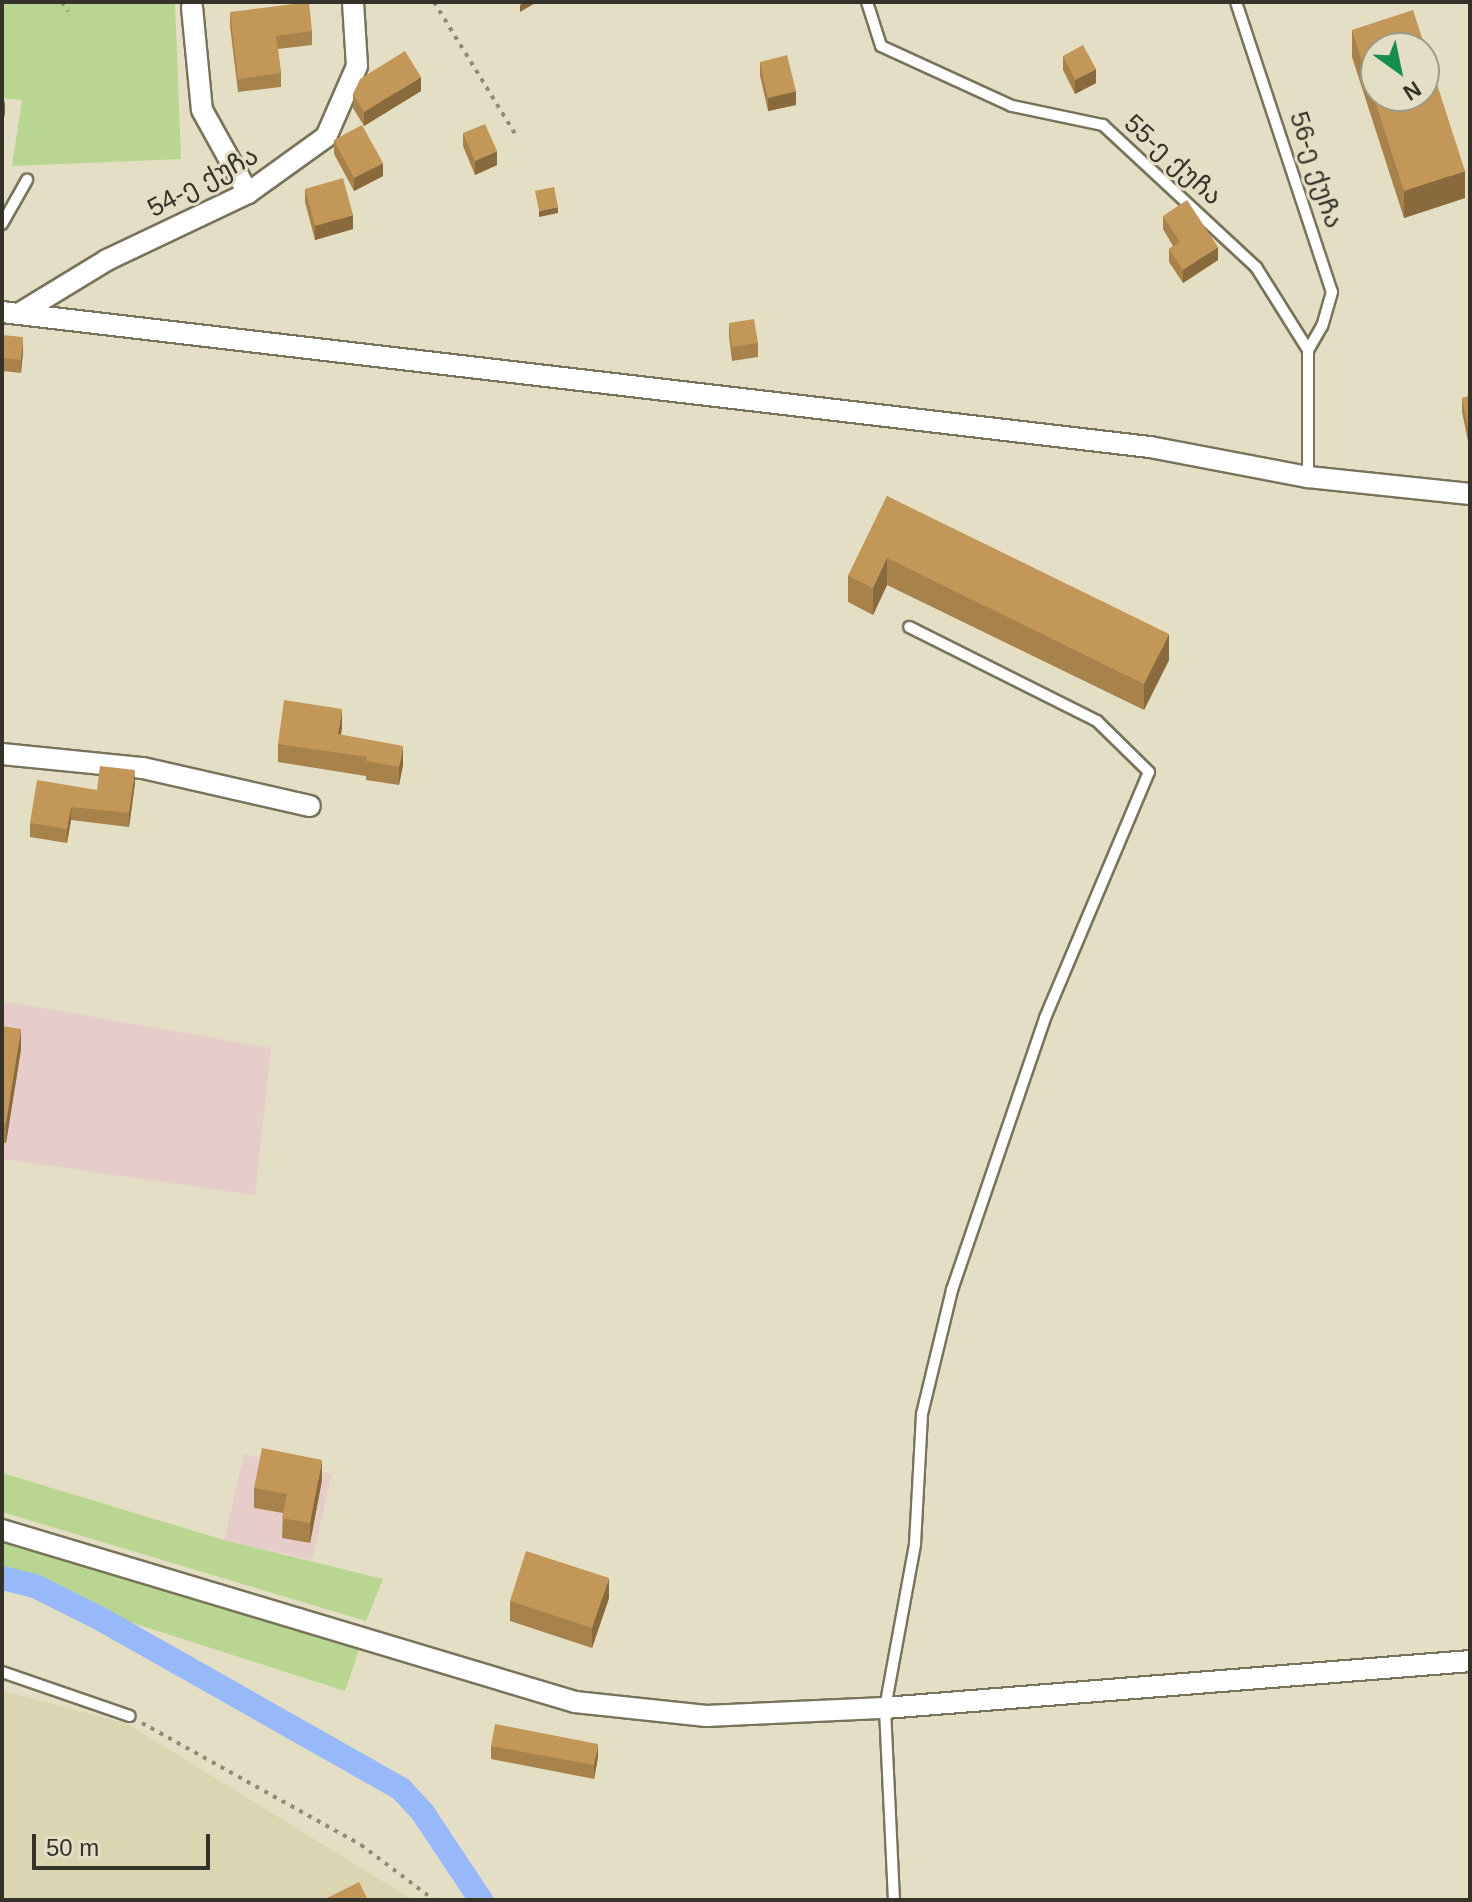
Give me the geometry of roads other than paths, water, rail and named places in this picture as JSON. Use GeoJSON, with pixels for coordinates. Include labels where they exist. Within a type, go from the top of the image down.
{"type":"FeatureCollection","features":[{"type":"Feature","properties":{"kind":"street","name":"54-ე ქუჩა"},"geometry":{"type":"LineString","coordinates":[[11,313],[107,260],[248,193],[326,137],[357,66],[353,2]]}},
{"type":"Feature","properties":{"kind":"street"},"geometry":{"type":"LineString","coordinates":[[192,7],[202,110],[248,193]]}},
{"type":"Feature","properties":{"kind":"street"},"geometry":{"type":"LineString","coordinates":[[11,313],[1150,447],[1308,477],[1470,494]]}},
{"type":"Feature","properties":{"kind":"street"},"geometry":{"type":"LineString","coordinates":[[2,754],[143,768],[310,806]]}},
{"type":"Feature","properties":{"kind":"street"},"geometry":{"type":"LineString","coordinates":[[2,1530],[575,1702],[706,1716],[885,1708],[1470,1661]]}},
{"type":"Feature","properties":{"kind":"lane","name":"55-ე ქუჩა"},"geometry":{"type":"LineString","coordinates":[[867,2],[881,46],[1012,106],[1103,125],[1256,267],[1308,350]]}},
{"type":"Feature","properties":{"kind":"lane","name":"56-ე ქუჩა"},"geometry":{"type":"LineString","coordinates":[[1236,2],[1332,292],[1322,326],[1308,350]]}},
{"type":"Feature","properties":{"kind":"lane"},"geometry":{"type":"LineString","coordinates":[[2,224],[27,180]]}},
{"type":"Feature","properties":{"kind":"lane"},"geometry":{"type":"LineString","coordinates":[[1308,350],[1308,477]]}},
{"type":"Feature","properties":{"kind":"lane"},"geometry":{"type":"LineString","coordinates":[[894,1900],[885,1708],[915,1544],[922,1414],[952,1290],[1045,1018],[1149,772],[1097,721],[909,627]]}},
{"type":"Feature","properties":{"kind":"lane"},"geometry":{"type":"LineString","coordinates":[[2,1672],[130,1716]]}},
{"type":"Feature","properties":{"kind":"waterway"},"geometry":{"type":"LineString","coordinates":[[2,1578],[37,1587],[99,1618],[401,1789],[423,1813],[481,1900]]}}]}
